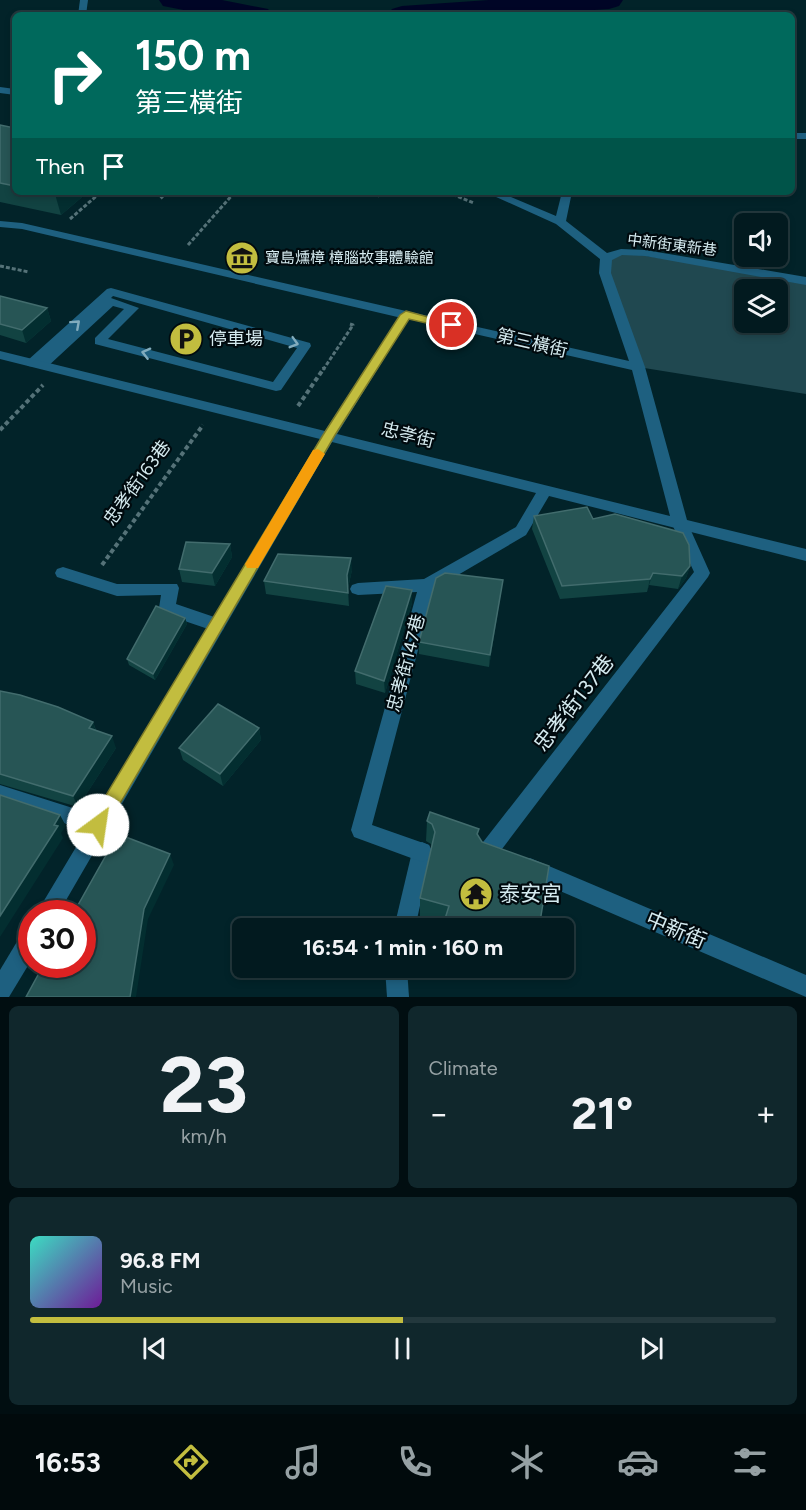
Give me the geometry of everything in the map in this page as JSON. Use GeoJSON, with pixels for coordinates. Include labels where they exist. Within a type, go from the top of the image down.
{"type":"FeatureCollection","features":[{"type":"Feature","properties":{"kind":"street"},"geometry":{"type":"LineString","coordinates":[[497,195],[560,222],[606,258],[605,273],[638,367],[680,524]]}},
{"type":"Feature","properties":{"kind":"street"},"geometry":{"type":"LineString","coordinates":[[560,222],[566,195]]}},
{"type":"Feature","properties":{"kind":"street","name":"第三橫街"},"geometry":{"type":"LineString","coordinates":[[0,224],[22,226],[638,367]]}},
{"type":"Feature","properties":{"kind":"street","name":"中新街東新巷"},"geometry":{"type":"LineString","coordinates":[[606,258],[621,252],[645,253],[806,281]]}},
{"type":"Feature","properties":{"kind":"street"},"geometry":{"type":"LineString","coordinates":[[111,292],[305,346],[276,387],[99,341],[133,308],[111,302],[37,364],[111,292]]}},
{"type":"Feature","properties":{"kind":"street"},"geometry":{"type":"LineString","coordinates":[[54,900],[329,435],[406,315]]}},
{"type":"Feature","properties":{"kind":"street","name":"忠孝街"},"geometry":{"type":"LineString","coordinates":[[0,355],[806,555]]}},
{"type":"Feature","properties":{"kind":"street"},"geometry":{"type":"LineString","coordinates":[[358,589],[427,585],[521,531],[545,490]]}},
{"type":"Feature","properties":{"kind":"street","name":"忠孝街137巷"},"geometry":{"type":"LineString","coordinates":[[546,874],[487,853],[702,573],[680,524]]}},
{"type":"Feature","properties":{"kind":"street"},"geometry":{"type":"LineString","coordinates":[[63,573],[117,591],[171,588],[167,608],[217,625]]}},
{"type":"Feature","properties":{"kind":"street","name":"忠孝街147巷"},"geometry":{"type":"LineString","coordinates":[[406,918],[422,852],[362,830],[427,585]]}},
{"type":"Feature","properties":{"kind":"street"},"geometry":{"type":"LineString","coordinates":[[0,794],[98,825]]}},
{"type":"Feature","properties":{"kind":"street","name":"中新街"},"geometry":{"type":"LineString","coordinates":[[546,874],[806,986]]}},
{"type":"Feature","properties":{"kind":"street"},"geometry":{"type":"LineString","coordinates":[[0,991],[18,961]]}},
{"type":"Feature","properties":{"kind":"street"},"geometry":{"type":"LineString","coordinates":[[397,978],[398,997]]}},
{"type":"Feature","properties":{"kind":"path"},"geometry":{"type":"LineString","coordinates":[[68,221],[98,195]]}},
{"type":"Feature","properties":{"kind":"path"},"geometry":{"type":"LineString","coordinates":[[160,199],[164,195]]}},
{"type":"Feature","properties":{"kind":"path"},"geometry":{"type":"LineString","coordinates":[[173,261],[232,195]]}},
{"type":"Feature","properties":{"kind":"path"},"geometry":{"type":"LineString","coordinates":[[374,195],[379,196]]}},
{"type":"Feature","properties":{"kind":"path"},"geometry":{"type":"LineString","coordinates":[[454,195],[478,205]]}},
{"type":"Feature","properties":{"kind":"path"},"geometry":{"type":"LineString","coordinates":[[71,207],[82,209]]}},
{"type":"Feature","properties":{"kind":"path"},"geometry":{"type":"LineString","coordinates":[[0,266],[29,272]]}},
{"type":"Feature","properties":{"kind":"path"},"geometry":{"type":"LineString","coordinates":[[0,430],[58,369]]}},
{"type":"Feature","properties":{"kind":"path","name":"忠孝街163巷"},"geometry":{"type":"LineString","coordinates":[[90,582],[216,408]]}},
{"type":"Feature","properties":{"kind":"shaded area"},"geometry":{"type":"Polygon","coordinates":[[[621,252],[806,281],[806,394],[638,367],[606,258],[621,252]]]}},
{"type":"Feature","properties":{"kind":"building"},"geometry":{"type":"Polygon","coordinates":[[[0,125],[12,127],[12,185],[0,183],[0,125]]]}},
{"type":"Feature","properties":{"kind":"building"},"geometry":{"type":"Polygon","coordinates":[[[0,296],[47,308],[22,330],[0,324],[0,296]]]}},
{"type":"Feature","properties":{"kind":"building"},"geometry":{"type":"Polygon","coordinates":[[[587,507],[593,519],[615,514],[683,533],[689,545],[690,566],[682,576],[653,573],[650,579],[562,586],[534,516],[587,507]]]}},
{"type":"Feature","properties":{"kind":"building"},"geometry":{"type":"Polygon","coordinates":[[[186,542],[230,544],[212,573],[179,569],[186,542]]]}},
{"type":"Feature","properties":{"kind":"building"},"geometry":{"type":"Polygon","coordinates":[[[278,554],[351,558],[347,575],[348,593],[264,581],[278,554]]]}},
{"type":"Feature","properties":{"kind":"building"},"geometry":{"type":"Polygon","coordinates":[[[445,573],[503,580],[490,655],[419,642],[436,578],[445,573]]]}},
{"type":"Feature","properties":{"kind":"building"},"geometry":{"type":"Polygon","coordinates":[[[386,586],[412,590],[384,681],[355,671],[386,586]]]}},
{"type":"Feature","properties":{"kind":"building"},"geometry":{"type":"Polygon","coordinates":[[[156,606],[185,618],[153,674],[127,659],[156,606]]]}},
{"type":"Feature","properties":{"kind":"building"},"geometry":{"type":"Polygon","coordinates":[[[0,691],[58,707],[93,722],[89,728],[112,736],[73,796],[0,774],[0,691]]]}},
{"type":"Feature","properties":{"kind":"building"},"geometry":{"type":"Polygon","coordinates":[[[218,704],[259,728],[220,774],[179,748],[218,704]]]}},
{"type":"Feature","properties":{"kind":"building"},"geometry":{"type":"Polygon","coordinates":[[[0,795],[60,815],[54,825],[58,826],[0,916],[0,795]]]}},
{"type":"Feature","properties":{"kind":"building","name":"泰安宮"},"geometry":{"type":"Polygon","coordinates":[[[430,812],[479,829],[477,834],[482,842],[549,866],[541,918],[445,918],[449,906],[420,898],[435,832],[432,824],[427,821],[430,812]]]}},
{"type":"Feature","properties":{"kind":"building"},"geometry":{"type":"Polygon","coordinates":[[[118,834],[170,854],[144,909],[130,997],[26,997],[36,978],[96,978],[96,900],[81,900],[118,834]]]}},
{"type":"Feature","properties":{"kind":"waterway"},"geometry":{"type":"LineString","coordinates":[[173,0],[241,12]]}},
{"type":"Feature","properties":{"kind":"waterway"},"geometry":{"type":"LineString","coordinates":[[443,12],[609,0]]}},
{"type":"Feature","properties":{"kind":"slow traffic"},"geometry":{"type":"LineString","coordinates":[[252,564],[318,454]]}},
{"type":"Feature","properties":{"kind":"place","name":"寶島燻樟 樟腦故事體驗館"},"geometry":{"type":"Point","coordinates":[242,258]}},
{"type":"Feature","properties":{"kind":"place","name":"停車場"},"geometry":{"type":"Point","coordinates":[186,339]}},
{"type":"Feature","properties":{"kind":"place","name":"泰安宮"},"geometry":{"type":"Point","coordinates":[476,894]}},
{"type":"Feature","properties":{"kind":"route"},"geometry":{"type":"LineString","coordinates":[[98,825],[329,435],[406,315],[452,325]]}}]}
